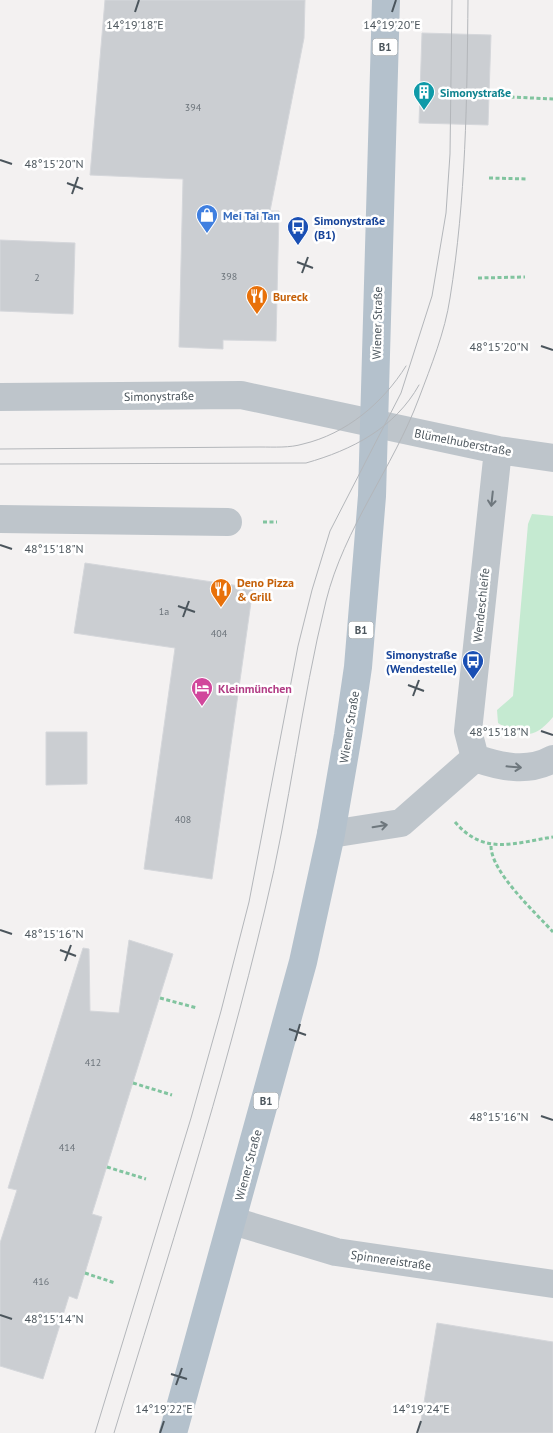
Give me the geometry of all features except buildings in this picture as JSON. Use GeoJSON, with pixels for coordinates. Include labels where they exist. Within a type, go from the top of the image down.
{"type":"FeatureCollection","features":[{"type":"Feature","properties":{"kind":"main road","name":"Wiener Straße"},"geometry":{"type":"LineString","coordinates":[[173,1433],[304,962],[332,834],[358,668],[372,496],[386,0]]}},
{"type":"Feature","properties":{"kind":"street","name":"Simonystraße"},"geometry":{"type":"LineString","coordinates":[[0,397],[240,395],[374,424]]}},
{"type":"Feature","properties":{"kind":"street","name":"Blümelhuberstraße"},"geometry":{"type":"LineString","coordinates":[[374,424],[498,450],[553,458]]}},
{"type":"Feature","properties":{"kind":"street","name":"Wendeschleife"},"geometry":{"type":"LineString","coordinates":[[475,758],[468,731],[498,450]]}},
{"type":"Feature","properties":{"kind":"street"},"geometry":{"type":"LineString","coordinates":[[0,519],[228,522]]}},
{"type":"Feature","properties":{"kind":"street"},"geometry":{"type":"LineString","coordinates":[[332,834],[401,823],[475,758],[497,766],[522,768],[553,758]]}},
{"type":"Feature","properties":{"kind":"street","name":"Spinnereistraße"},"geometry":{"type":"LineString","coordinates":[[233,1221],[336,1252],[553,1284]]}},
{"type":"Feature","properties":{"kind":"path"},"geometry":{"type":"LineString","coordinates":[[492,96],[553,98]]}},
{"type":"Feature","properties":{"kind":"path"},"geometry":{"type":"LineString","coordinates":[[489,178],[528,178]]}},
{"type":"Feature","properties":{"kind":"path"},"geometry":{"type":"LineString","coordinates":[[478,278],[525,278]]}},
{"type":"Feature","properties":{"kind":"path"},"geometry":{"type":"LineString","coordinates":[[434,795],[466,835],[491,846],[553,837]]}},
{"type":"Feature","properties":{"kind":"path"},"geometry":{"type":"LineString","coordinates":[[491,846],[491,856],[513,886],[553,932]]}},
{"type":"Feature","properties":{"kind":"path"},"geometry":{"type":"LineString","coordinates":[[160,998],[197,1008]]}},
{"type":"Feature","properties":{"kind":"path"},"geometry":{"type":"LineString","coordinates":[[133,1083],[172,1094]]}},
{"type":"Feature","properties":{"kind":"path"},"geometry":{"type":"LineString","coordinates":[[107,1167],[146,1179]]}},
{"type":"Feature","properties":{"kind":"path"},"geometry":{"type":"LineString","coordinates":[[85,1273],[115,1283]]}},
{"type":"Feature","properties":{"kind":"green space"},"geometry":{"type":"Polygon","coordinates":[[[532,514],[553,516],[553,717],[540,730],[534,733],[521,734],[498,723],[497,710],[513,696],[528,524],[532,514]]]}},
{"type":"Feature","properties":{"kind":"tram line"},"geometry":{"type":"LineString","coordinates":[[95,1433],[191,1118],[221,1011],[249,902],[298,646],[312,590],[330,531],[401,393],[432,296],[446,213],[450,154],[452,0]]}},
{"type":"Feature","properties":{"kind":"tram line"},"geometry":{"type":"LineString","coordinates":[[114,1433],[194,1172],[249,975],[282,832],[317,639],[334,574],[356,523],[408,424],[433,361],[445,323],[455,261],[462,187],[466,112],[468,0]]}},
{"type":"Feature","properties":{"kind":"tram line"},"geometry":{"type":"LineString","coordinates":[[0,449],[287,447],[298,445],[334,433],[362,415],[397,380],[406,366]]}},
{"type":"Feature","properties":{"kind":"tram line"},"geometry":{"type":"LineString","coordinates":[[0,464],[306,463],[340,451],[371,435],[398,413],[419,385]]}},
{"type":"Feature","properties":{"kind":"place","name":"Simonystraße"},"geometry":{"type":"Point","coordinates":[424,111]}},
{"type":"Feature","properties":{"kind":"place","name":"Mei Tai Tan"},"geometry":{"type":"Point","coordinates":[207,234]}},
{"type":"Feature","properties":{"kind":"place","name":"Simonystraße (B1)"},"geometry":{"type":"Point","coordinates":[298,246]}},
{"type":"Feature","properties":{"kind":"place","name":"Bureck"},"geometry":{"type":"Point","coordinates":[257,315]}},
{"type":"Feature","properties":{"kind":"place","name":"Deno Pizza & Grill"},"geometry":{"type":"Point","coordinates":[221,608]}},
{"type":"Feature","properties":{"kind":"place","name":"Simonystraße (Wendestelle)"},"geometry":{"type":"Point","coordinates":[473,680]}},
{"type":"Feature","properties":{"kind":"place","name":"Kleinmünchen"},"geometry":{"type":"Point","coordinates":[202,707]}}]}
